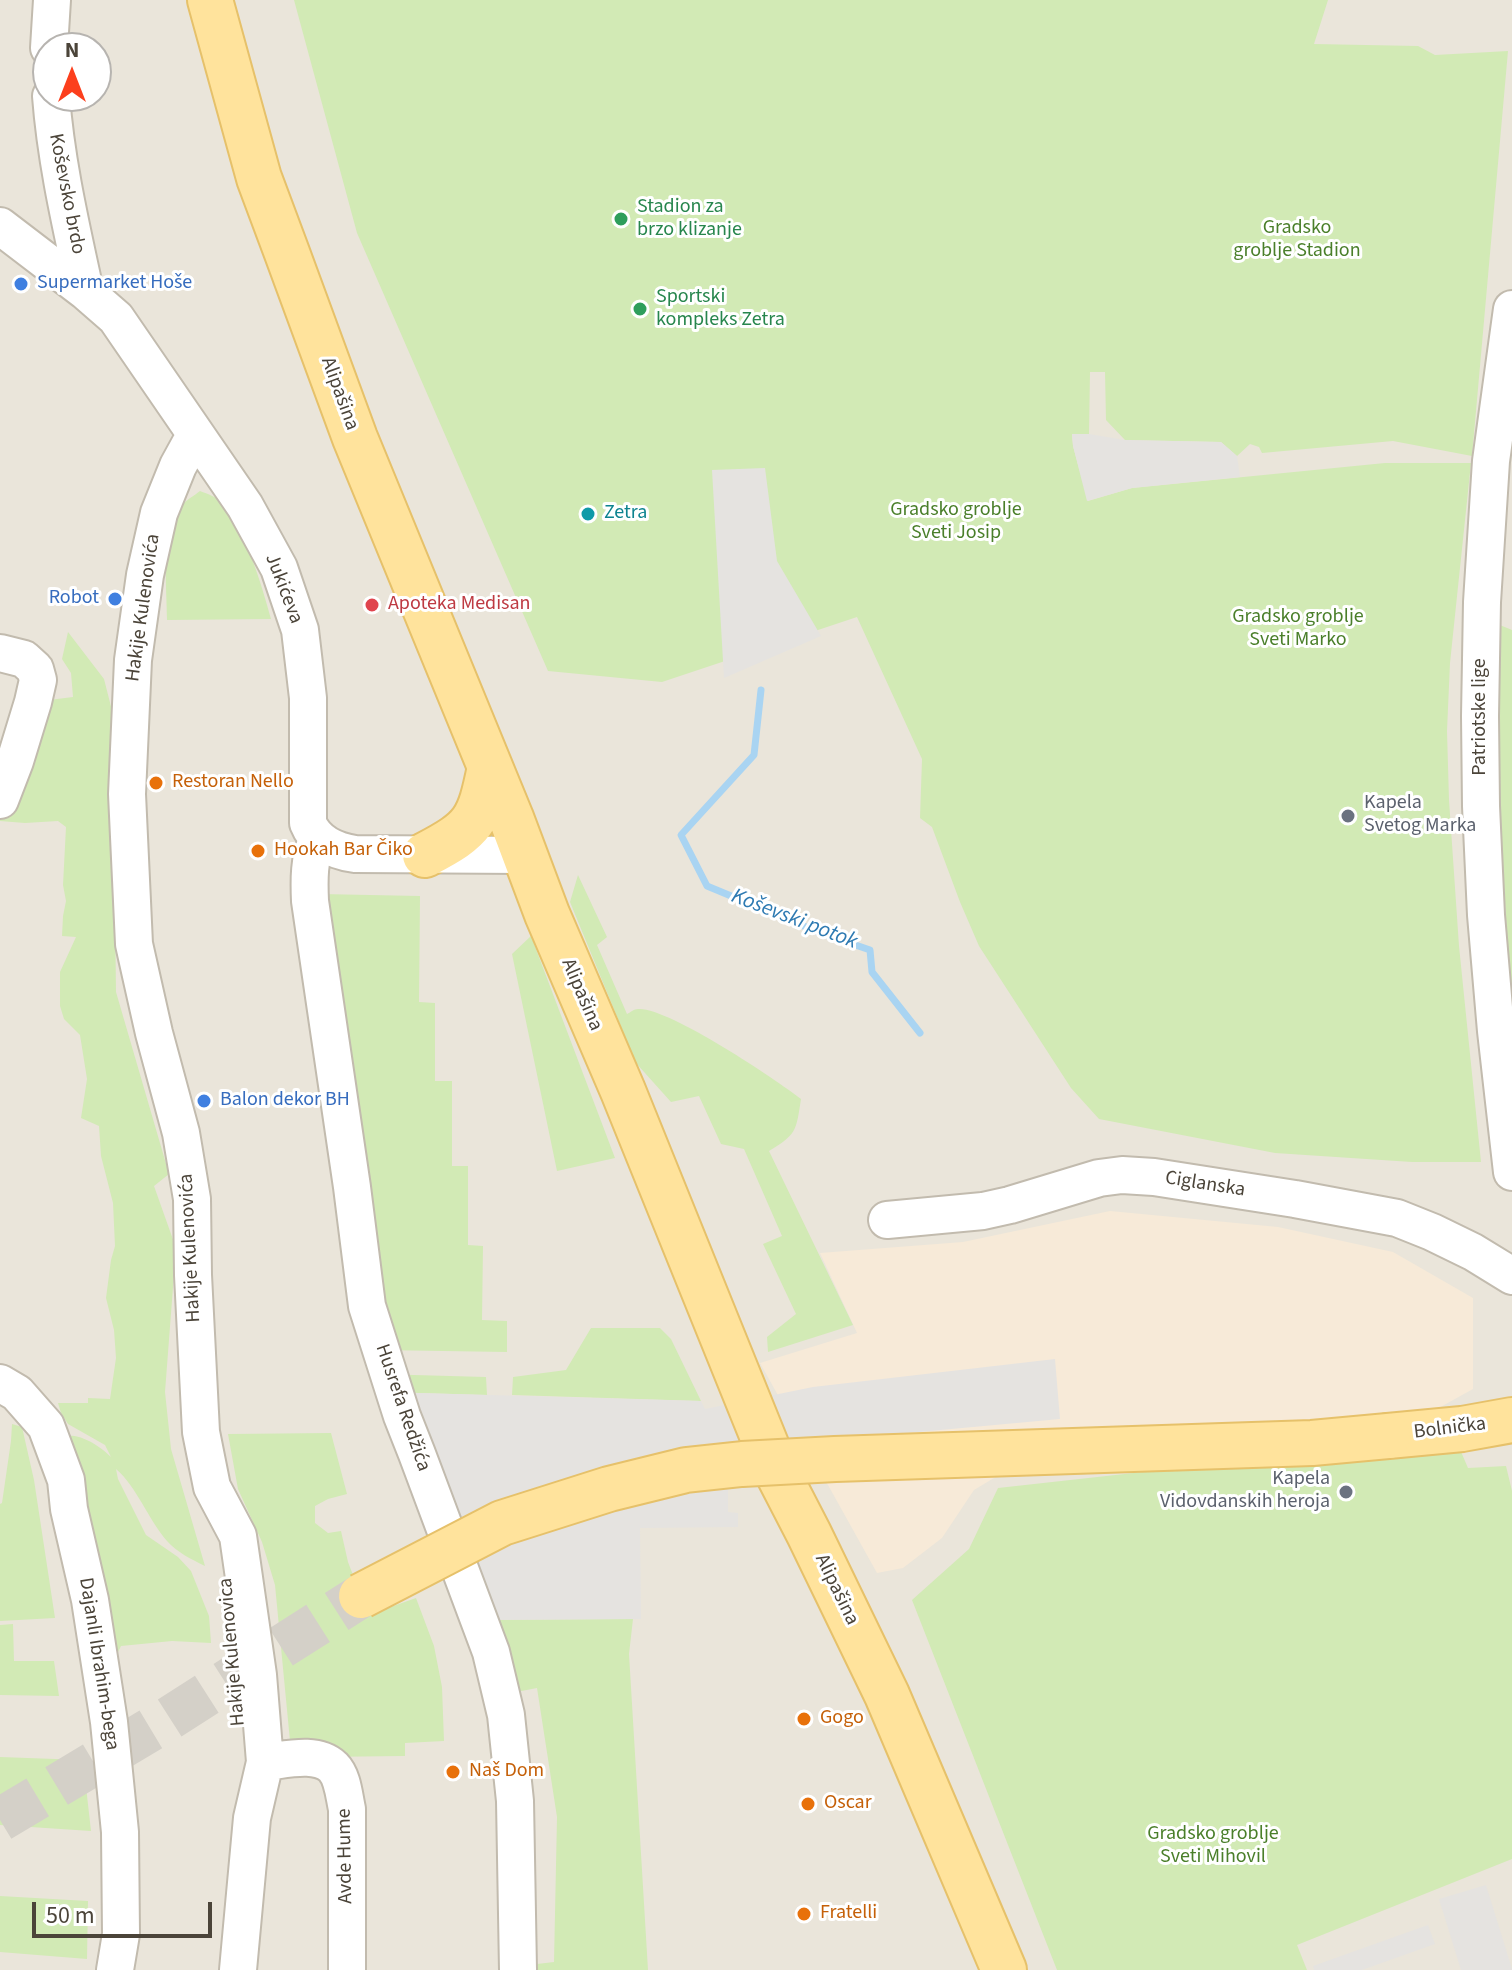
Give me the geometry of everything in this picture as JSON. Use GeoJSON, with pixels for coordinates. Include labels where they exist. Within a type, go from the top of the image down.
{"type":"FeatureCollection","features":[{"type":"Feature","properties":{"kind":"main road","name":"Alipašina"},"geometry":{"type":"LineString","coordinates":[[210,0],[259,178],[355,438],[777,1472],[887,1695],[1004,1970]]}},
{"type":"Feature","properties":{"kind":"main road"},"geometry":{"type":"LineString","coordinates":[[425,855],[456,839],[472,824],[482,804],[490,767]]}},
{"type":"Feature","properties":{"kind":"main road","name":"Bolnička"},"geometry":{"type":"LineString","coordinates":[[361,1596],[502,1523],[609,1489],[686,1470],[835,1459],[1312,1443],[1462,1429],[1512,1420]]}},
{"type":"Feature","properties":{"kind":"street"},"geometry":{"type":"LineString","coordinates":[[50,32],[52,0]]}},
{"type":"Feature","properties":{"kind":"street","name":"Koševsko brdo"},"geometry":{"type":"LineString","coordinates":[[52,112],[60,177],[85,291]]}},
{"type":"Feature","properties":{"kind":"street","name":"Jukićeva"},"geometry":{"type":"LineString","coordinates":[[0,226],[116,318],[245,506],[279,568],[300,630],[308,698],[308,823],[317,839]]}},
{"type":"Feature","properties":{"kind":"street","name":"Patriotske lige"},"geometry":{"type":"LineString","coordinates":[[1512,309],[1491,461],[1482,602],[1480,716],[1486,915],[1512,1172]]}},
{"type":"Feature","properties":{"kind":"street","name":"Hakije Kulenovića"},"geometry":{"type":"LineString","coordinates":[[195,435],[178,466],[159,513],[145,575],[133,660],[127,794],[134,944],[181,1133],[192,1199],[201,1432],[212,1487],[238,1536],[258,1675],[265,1762],[252,1818],[238,1970]]}},
{"type":"Feature","properties":{"kind":"street"},"geometry":{"type":"LineString","coordinates":[[0,653],[24,659],[35,669],[38,680],[15,761],[0,800]]}},
{"type":"Feature","properties":{"kind":"street"},"geometry":{"type":"LineString","coordinates":[[317,839],[341,852],[355,854],[526,855]]}},
{"type":"Feature","properties":{"kind":"street","name":"Husrefa Redžića"},"geometry":{"type":"LineString","coordinates":[[317,839],[311,855],[310,901],[367,1306],[402,1416],[491,1652],[506,1715],[515,1801],[518,1970]]}},
{"type":"Feature","properties":{"kind":"street","name":"Ciglanska"},"geometry":{"type":"LineString","coordinates":[[887,1220],[983,1211],[1099,1178],[1122,1175],[1154,1177],[1397,1218],[1473,1252],[1512,1276]]}},
{"type":"Feature","properties":{"kind":"street","name":"Dajanli Ibrahim-bega"},"geometry":{"type":"LineString","coordinates":[[0,1383],[17,1393],[46,1426],[66,1480],[69,1509],[90,1600],[109,1722],[120,1832],[122,1916],[115,1970]]}},
{"type":"Feature","properties":{"kind":"street","name":"Hakije Kulenovica"},"geometry":{"type":"LineString","coordinates":[[212,1487],[228,1586],[239,1735],[252,1818]]}},
{"type":"Feature","properties":{"kind":"street","name":"Avde Hume"},"geometry":{"type":"LineString","coordinates":[[265,1762],[318,1759],[333,1767],[341,1783],[347,1809],[347,1970]]}},
{"type":"Feature","properties":{"kind":"shaded area"},"geometry":{"type":"Polygon","coordinates":[[[0,0],[1512,0],[1512,1970],[0,1970],[0,0]]]}},
{"type":"Feature","properties":{"kind":"shaded area"},"geometry":{"type":"Polygon","coordinates":[[[1072,434],[1125,440],[1221,442],[1237,456],[1240,477],[1132,488],[1087,501],[1072,434]]]}},
{"type":"Feature","properties":{"kind":"shaded area"},"geometry":{"type":"Polygon","coordinates":[[[765,468],[777,561],[821,636],[724,678],[712,470],[765,468]]]}},
{"type":"Feature","properties":{"kind":"shaded area"},"geometry":{"type":"Polygon","coordinates":[[[1110,1211],[1278,1227],[1393,1252],[1473,1298],[1473,1389],[1417,1420],[1039,1451],[974,1490],[942,1538],[903,1568],[877,1573],[760,1363],[857,1333],[820,1253],[963,1242],[1110,1211]]]}},
{"type":"Feature","properties":{"kind":"shaded area"},"geometry":{"type":"Polygon","coordinates":[[[1055,1359],[1060,1419],[723,1450],[728,1464],[728,1512],[738,1513],[738,1527],[640,1528],[641,1619],[476,1620],[383,1392],[701,1401],[705,1409],[813,1387],[1055,1359]]]}},
{"type":"Feature","properties":{"kind":"shaded area"},"geometry":{"type":"Polygon","coordinates":[[[1486,1885],[1512,1970],[1461,1970],[1439,1899],[1486,1885]]]}},
{"type":"Feature","properties":{"kind":"shaded area"},"geometry":{"type":"Polygon","coordinates":[[[1428,1925],[1435,1944],[1362,1970],[1314,1970],[1313,1966],[1428,1925]]]}},
{"type":"Feature","properties":{"kind":"green space"},"geometry":{"type":"Polygon","coordinates":[[[294,0],[1328,0],[1314,44],[1418,46],[1435,55],[1508,51],[1472,456],[1393,441],[1262,453],[1259,447],[1250,444],[1237,456],[1221,442],[1125,440],[1106,420],[1105,372],[1090,372],[1089,434],[1072,435],[1088,501],[1132,488],[1385,463],[1471,463],[1450,663],[1447,731],[1459,946],[1481,1162],[1412,1162],[1275,1153],[1099,1119],[1071,1088],[979,946],[932,827],[920,818],[922,759],[857,617],[662,682],[548,671],[357,233],[294,0]]]}},
{"type":"Feature","properties":{"kind":"green space"},"geometry":{"type":"Polygon","coordinates":[[[200,491],[220,501],[238,527],[252,558],[271,619],[167,620],[166,562],[170,533],[183,505],[200,491]]]}},
{"type":"Feature","properties":{"kind":"green space"},"geometry":{"type":"Polygon","coordinates":[[[1495,623],[1512,630],[1512,1013],[1495,745],[1495,623]]]}},
{"type":"Feature","properties":{"kind":"green space"},"geometry":{"type":"Polygon","coordinates":[[[68,632],[104,679],[118,734],[114,830],[116,992],[169,1174],[154,1186],[176,1248],[165,1392],[171,1449],[205,1566],[167,1541],[116,1469],[146,1535],[178,1557],[191,1571],[209,1616],[211,1643],[172,1641],[121,1646],[114,1660],[64,1436],[84,1439],[111,1457],[105,1445],[68,1424],[58,1403],[88,1403],[88,1398],[110,1399],[116,1358],[114,1330],[106,1298],[115,1246],[113,1203],[101,1156],[99,1126],[81,1118],[87,1079],[80,1035],[64,1019],[60,1006],[60,972],[76,937],[62,936],[66,901],[63,885],[66,827],[58,821],[0,821],[0,785],[33,702],[73,697],[71,673],[62,659],[68,632]]]}},
{"type":"Feature","properties":{"kind":"green space"},"geometry":{"type":"Polygon","coordinates":[[[578,875],[607,937],[597,945],[627,1014],[638,1009],[672,1019],[746,1061],[801,1099],[794,1131],[769,1151],[853,1325],[768,1352],[767,1337],[796,1314],[763,1244],[782,1236],[744,1149],[721,1144],[699,1096],[671,1102],[636,1063],[570,902],[578,875]]]}},
{"type":"Feature","properties":{"kind":"green space"},"geometry":{"type":"Polygon","coordinates":[[[320,894],[420,896],[419,1002],[435,1003],[435,1081],[452,1081],[452,1166],[468,1166],[468,1245],[483,1246],[482,1320],[507,1321],[507,1352],[379,1350],[320,894]]]}},
{"type":"Feature","properties":{"kind":"green space"},"geometry":{"type":"Polygon","coordinates":[[[531,936],[615,1158],[557,1171],[512,954],[531,936]]]}},
{"type":"Feature","properties":{"kind":"green space"},"geometry":{"type":"Polygon","coordinates":[[[591,1328],[660,1328],[671,1339],[701,1401],[512,1395],[513,1377],[566,1370],[591,1328]]]}},
{"type":"Feature","properties":{"kind":"green space"},"geometry":{"type":"Polygon","coordinates":[[[378,1374],[486,1377],[487,1395],[383,1392],[378,1374]]]}},
{"type":"Feature","properties":{"kind":"green space"},"geometry":{"type":"Polygon","coordinates":[[[12,1424],[22,1427],[34,1480],[55,1618],[0,1621],[0,1504],[12,1424]]]}},
{"type":"Feature","properties":{"kind":"green space"},"geometry":{"type":"Polygon","coordinates":[[[331,1433],[347,1494],[315,1506],[315,1523],[328,1533],[341,1531],[348,1562],[361,1596],[385,1609],[416,1598],[434,1646],[442,1687],[444,1741],[405,1743],[405,1756],[318,1757],[290,1741],[275,1585],[262,1542],[238,1489],[228,1434],[331,1433]]]}},
{"type":"Feature","properties":{"kind":"green space","name":"Gradsko groblje Sveti Mihovil"},"geometry":{"type":"Polygon","coordinates":[[[1459,1447],[1468,1468],[1506,1466],[1512,1491],[1512,1859],[1297,1945],[1307,1970],[1057,1970],[912,1600],[969,1549],[998,1488],[1314,1453],[1459,1447]]]}},
{"type":"Feature","properties":{"kind":"green space"},"geometry":{"type":"Polygon","coordinates":[[[633,1619],[629,1654],[648,1970],[537,1970],[537,1964],[554,1962],[557,1817],[537,1688],[501,1695],[476,1620],[633,1619]]]}},
{"type":"Feature","properties":{"kind":"green space"},"geometry":{"type":"Polygon","coordinates":[[[13,1624],[14,1661],[54,1661],[59,1696],[0,1695],[0,1625],[13,1624]]]}},
{"type":"Feature","properties":{"kind":"green space"},"geometry":{"type":"Polygon","coordinates":[[[0,1757],[83,1760],[91,1831],[0,1825],[0,1757]]]}},
{"type":"Feature","properties":{"kind":"green space"},"geometry":{"type":"Polygon","coordinates":[[[0,1896],[88,1901],[87,1959],[0,1952],[0,1896]]]}},
{"type":"Feature","properties":{"kind":"waterway","name":"Koševski potok"},"geometry":{"type":"LineString","coordinates":[[761,690],[754,755],[681,835],[707,886],[870,950],[872,972],[920,1033]]}},
{"type":"Feature","properties":{"kind":"tunnel"},"geometry":{"type":"LineString","coordinates":[[0,1820],[168,1719],[361,1596]]}},
{"type":"Feature","properties":{"kind":"place","name":"Stadion za brzo klizanje"},"geometry":{"type":"Point","coordinates":[621,219]}},
{"type":"Feature","properties":{"kind":"place","name":"Supermarket Hoše"},"geometry":{"type":"Point","coordinates":[21,284]}},
{"type":"Feature","properties":{"kind":"place","name":"Sportski kompleks Zetra"},"geometry":{"type":"Point","coordinates":[640,309]}},
{"type":"Feature","properties":{"kind":"place","name":"Zetra"},"geometry":{"type":"Point","coordinates":[588,514]}},
{"type":"Feature","properties":{"kind":"place","name":"Robot"},"geometry":{"type":"Point","coordinates":[115,599]}},
{"type":"Feature","properties":{"kind":"place","name":"Apoteka Medisan"},"geometry":{"type":"Point","coordinates":[372,605]}},
{"type":"Feature","properties":{"kind":"place","name":"Restoran Nello"},"geometry":{"type":"Point","coordinates":[156,783]}},
{"type":"Feature","properties":{"kind":"place","name":"Kapela Svetog Marka"},"geometry":{"type":"Point","coordinates":[1348,816]}},
{"type":"Feature","properties":{"kind":"place","name":"Hookah Bar Čiko"},"geometry":{"type":"Point","coordinates":[258,851]}},
{"type":"Feature","properties":{"kind":"place","name":"Balon dekor BH"},"geometry":{"type":"Point","coordinates":[204,1101]}},
{"type":"Feature","properties":{"kind":"place","name":"Kapela Vidovdanskih heroja"},"geometry":{"type":"Point","coordinates":[1346,1492]}},
{"type":"Feature","properties":{"kind":"place","name":"Gogo"},"geometry":{"type":"Point","coordinates":[804,1719]}},
{"type":"Feature","properties":{"kind":"place","name":"Naš Dom"},"geometry":{"type":"Point","coordinates":[453,1772]}},
{"type":"Feature","properties":{"kind":"place","name":"Oscar"},"geometry":{"type":"Point","coordinates":[808,1804]}},
{"type":"Feature","properties":{"kind":"place","name":"Fratelli"},"geometry":{"type":"Point","coordinates":[804,1914]}},
{"type":"Feature","properties":{"kind":"park label","name":"Gradsko groblje Stadion"},"geometry":{"type":"Point","coordinates":[1297,240]}},
{"type":"Feature","properties":{"kind":"park label","name":"Gradsko groblje Sveti Josip"},"geometry":{"type":"Point","coordinates":[956,522]}},
{"type":"Feature","properties":{"kind":"park label","name":"Gradsko groblje Sveti Marko"},"geometry":{"type":"Point","coordinates":[1298,630]}}]}
